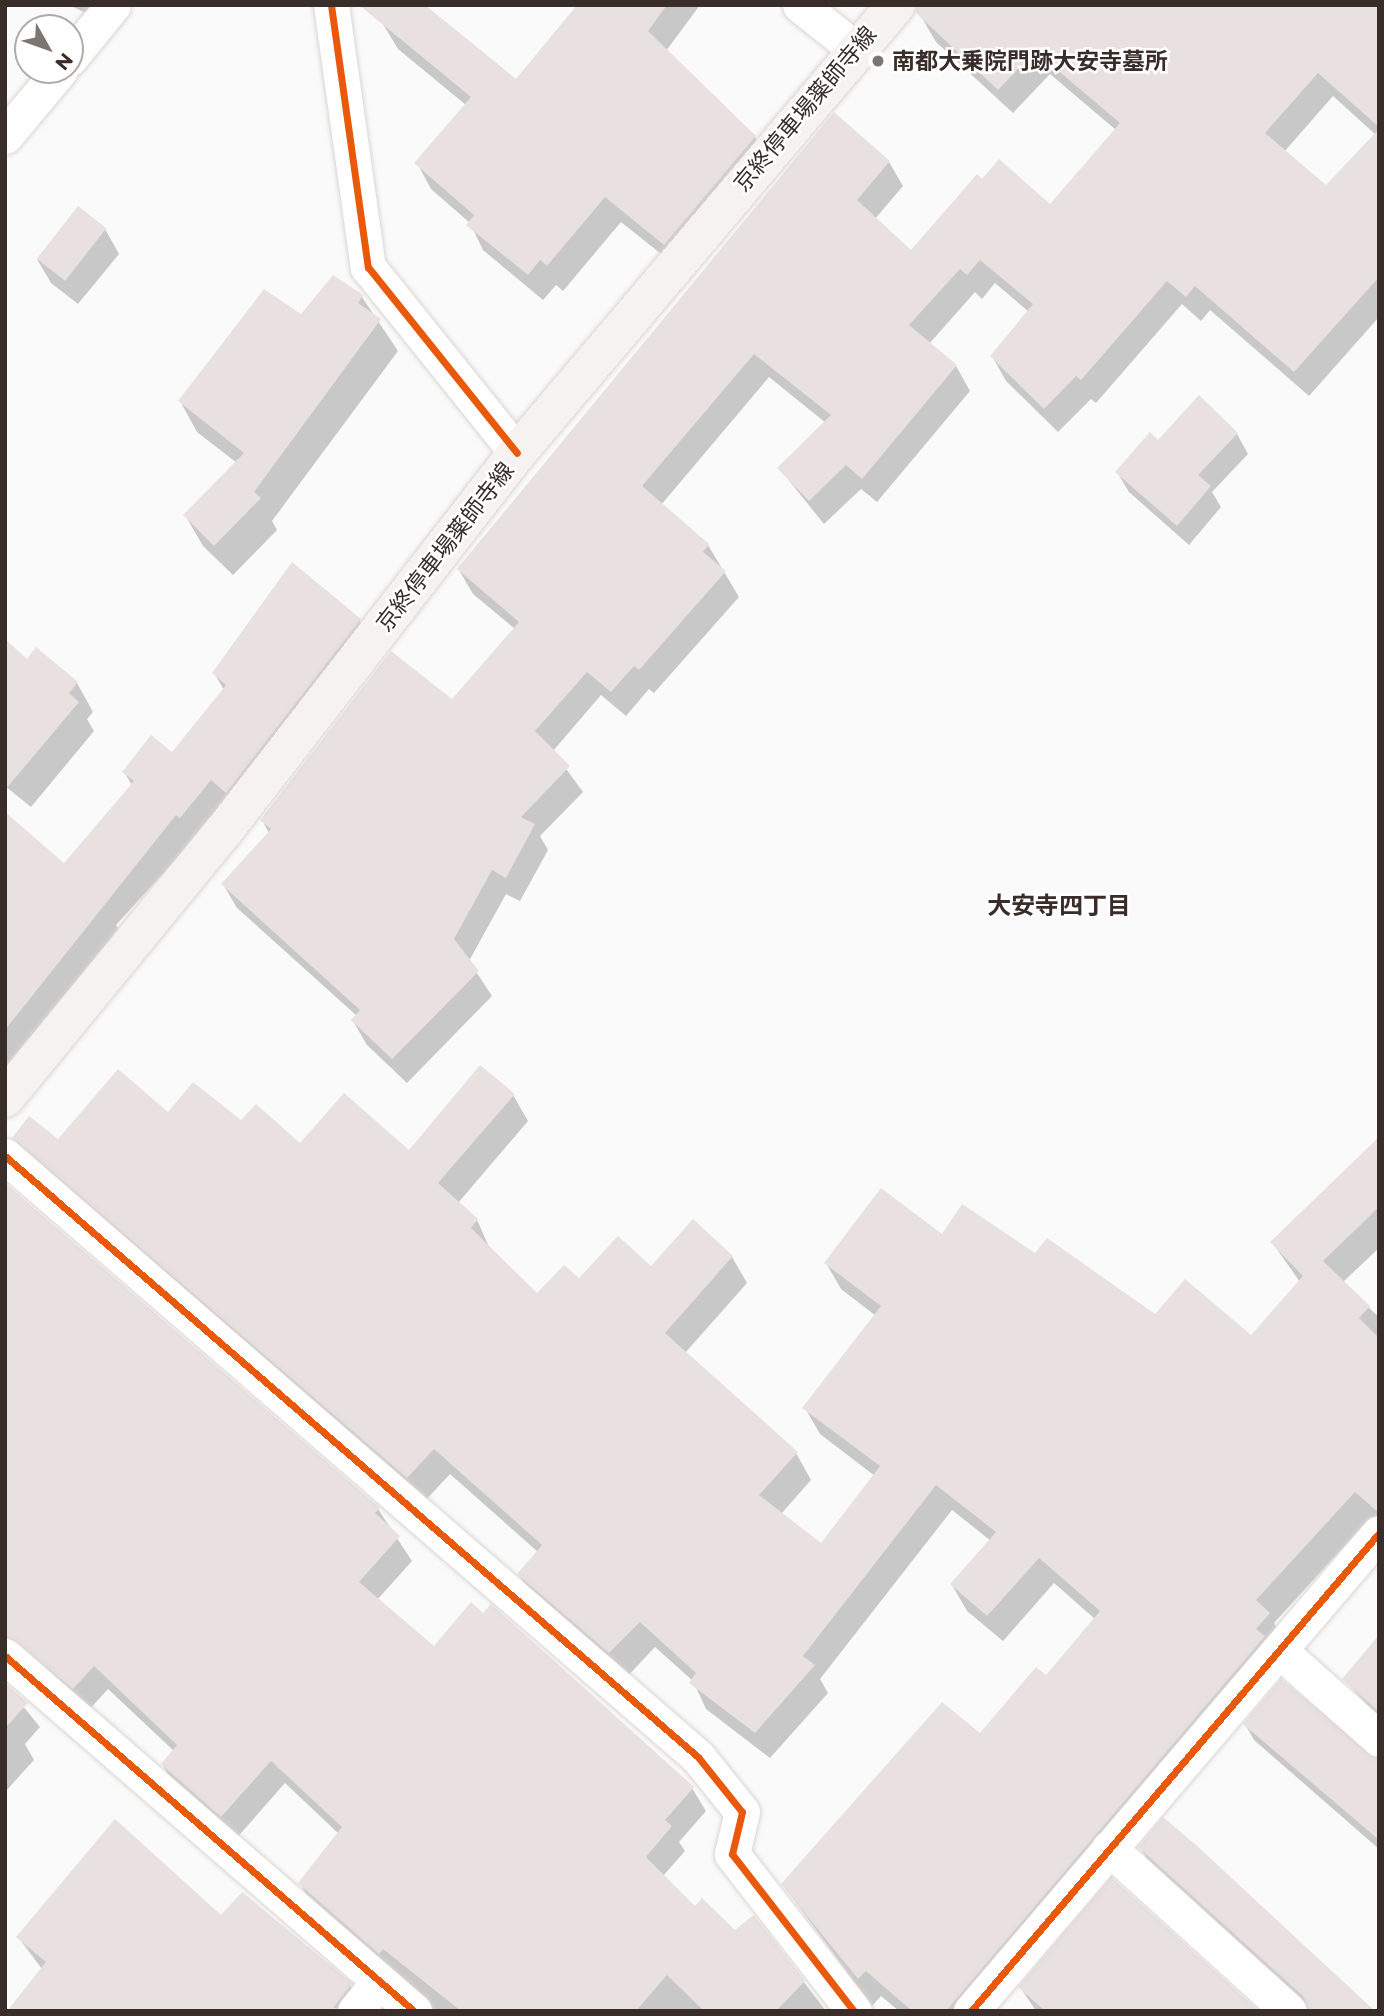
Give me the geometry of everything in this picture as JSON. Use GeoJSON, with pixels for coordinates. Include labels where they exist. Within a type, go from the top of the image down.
{"type":"FeatureCollection","features":[{"type":"Feature","properties":{"kind":"main road","name":"京終停車場薬師寺線"},"geometry":{"type":"LineString","coordinates":[[5,1098],[223,832],[517,453],[854,48],[896,5]]}},
{"type":"Feature","properties":{"kind":"street"},"geometry":{"type":"LineString","coordinates":[[84,41],[113,5]]}},
{"type":"Feature","properties":{"kind":"street"},"geometry":{"type":"LineString","coordinates":[[331,5],[368,267],[517,453]]}},
{"type":"Feature","properties":{"kind":"street"},"geometry":{"type":"LineString","coordinates":[[800,5],[854,48]]}},
{"type":"Feature","properties":{"kind":"street"},"geometry":{"type":"LineString","coordinates":[[5,136],[48,84]]}},
{"type":"Feature","properties":{"kind":"street"},"geometry":{"type":"LineString","coordinates":[[5,1156],[698,1757],[743,1812],[732,1854],[854,2011]]}},
{"type":"Feature","properties":{"kind":"street"},"geometry":{"type":"LineString","coordinates":[[972,2010],[1379,1533]]}},
{"type":"Feature","properties":{"kind":"street"},"geometry":{"type":"LineString","coordinates":[[1280,1651],[1379,1739]]}},
{"type":"Feature","properties":{"kind":"street"},"geometry":{"type":"LineString","coordinates":[[5,1656],[378,1983],[414,2011]]}},
{"type":"Feature","properties":{"kind":"street"},"geometry":{"type":"LineString","coordinates":[[1109,1848],[1289,2011]]}},
{"type":"Feature","properties":{"kind":"street"},"geometry":{"type":"LineString","coordinates":[[355,2011],[378,1983]]}},
{"type":"Feature","properties":{"kind":"building"},"geometry":{"type":"Polygon","coordinates":[[[359,5],[425,5],[516,79],[577,5],[667,5],[648,31],[756,136],[664,245],[605,197],[547,266],[540,260],[528,275],[466,225],[474,215],[414,163],[471,97],[359,5]]]}},
{"type":"Feature","properties":{"kind":"building"},"geometry":{"type":"Polygon","coordinates":[[[917,5],[1379,5],[1379,127],[1318,73],[1265,133],[1326,185],[1379,129],[1379,277],[1294,372],[1195,286],[1186,297],[1167,281],[1081,380],[1076,376],[1044,409],[990,356],[1033,304],[980,260],[967,275],[960,269],[909,325],[957,365],[862,479],[846,465],[809,501],[777,468],[831,415],[754,354],[642,486],[709,544],[703,552],[726,571],[639,670],[634,666],[611,692],[587,672],[535,731],[570,766],[521,817],[535,824],[506,878],[492,870],[454,939],[479,971],[392,1059],[351,1020],[360,1010],[221,884],[271,829],[260,820],[391,651],[452,699],[519,622],[457,569],[834,112],[890,161],[857,200],[911,250],[977,174],[982,179],[999,159],[1050,204],[1120,123],[1035,51],[998,90],[916,13],[917,5]]]}},
{"type":"Feature","properties":{"kind":"building"},"geometry":{"type":"Polygon","coordinates":[[[78,206],[106,228],[65,281],[37,259],[78,206]]]}},
{"type":"Feature","properties":{"kind":"building"},"geometry":{"type":"Polygon","coordinates":[[[333,275],[363,295],[358,303],[381,319],[254,492],[261,498],[214,546],[183,515],[244,453],[178,401],[264,289],[301,314],[333,275]]]}},
{"type":"Feature","properties":{"kind":"building"},"geometry":{"type":"Polygon","coordinates":[[[1199,395],[1238,433],[1198,475],[1211,486],[1177,526],[1115,472],[1150,432],[1158,440],[1199,395]]]}},
{"type":"Feature","properties":{"kind":"building"},"geometry":{"type":"Polygon","coordinates":[[[292,562],[361,619],[226,793],[211,780],[180,818],[176,815],[5,1030],[5,812],[64,863],[134,781],[122,772],[151,735],[172,752],[226,685],[212,673],[292,562]]]}},
{"type":"Feature","properties":{"kind":"building"},"geometry":{"type":"Polygon","coordinates":[[[5,639],[27,659],[36,647],[78,682],[69,693],[79,702],[5,790],[5,639]]]}},
{"type":"Feature","properties":{"kind":"building"},"geometry":{"type":"Polygon","coordinates":[[[480,1065],[515,1094],[438,1183],[478,1219],[471,1228],[537,1293],[564,1265],[579,1278],[618,1236],[651,1266],[693,1219],[733,1256],[665,1333],[798,1452],[759,1495],[821,1543],[880,1466],[802,1408],[881,1306],[824,1263],[881,1188],[942,1234],[962,1204],[1035,1253],[1047,1238],[1155,1314],[1185,1279],[1251,1335],[1303,1276],[1270,1242],[1379,1137],[1379,1207],[1323,1261],[1370,1306],[1359,1318],[1379,1338],[1379,1513],[1355,1492],[1256,1600],[1270,1613],[1256,1629],[1265,1636],[946,2011],[912,2011],[866,1971],[858,1979],[781,1884],[942,1702],[980,1733],[1036,1667],[1046,1675],[1100,1611],[1039,1558],[987,1616],[950,1584],[996,1532],[936,1485],[803,1656],[815,1665],[755,1733],[689,1683],[696,1673],[640,1622],[609,1653],[517,1574],[542,1545],[434,1449],[407,1478],[12,1138],[29,1116],[58,1139],[118,1069],[168,1112],[193,1082],[241,1120],[256,1104],[300,1143],[344,1093],[409,1150],[480,1065]]]}},
{"type":"Feature","properties":{"kind":"building"},"geometry":{"type":"Polygon","coordinates":[[[5,1183],[380,1508],[375,1513],[400,1536],[359,1582],[434,1646],[471,1602],[483,1613],[491,1604],[694,1787],[665,1820],[672,1826],[646,1857],[695,1906],[702,1898],[735,1930],[754,1915],[805,1981],[776,2011],[704,2011],[667,1975],[636,2011],[461,2011],[383,1949],[379,1954],[298,1883],[342,1827],[271,1761],[221,1817],[161,1764],[177,1745],[94,1666],[73,1689],[5,1636],[5,1183]]]}},
{"type":"Feature","properties":{"kind":"building"},"geometry":{"type":"Polygon","coordinates":[[[1379,1635],[1379,1712],[1342,1679],[1379,1635]]]}},
{"type":"Feature","properties":{"kind":"building"},"geometry":{"type":"Polygon","coordinates":[[[1281,1679],[1379,1759],[1379,1840],[1243,1724],[1281,1679]]]}},
{"type":"Feature","properties":{"kind":"building"},"geometry":{"type":"Polygon","coordinates":[[[5,1683],[28,1703],[5,1728],[5,1683]]]}},
{"type":"Feature","properties":{"kind":"building"},"geometry":{"type":"Polygon","coordinates":[[[1163,1817],[1375,2011],[1309,2011],[1303,1996],[1138,1847],[1163,1817]]]}},
{"type":"Feature","properties":{"kind":"building"},"geometry":{"type":"Polygon","coordinates":[[[115,1819],[221,1915],[242,1892],[352,1983],[331,2011],[7,2011],[46,1962],[16,1937],[115,1819]]]}},
{"type":"Feature","properties":{"kind":"building"},"geometry":{"type":"Polygon","coordinates":[[[1111,1877],[1259,2011],[1045,2011],[1018,1987],[1111,1877]]]}},
{"type":"Feature","properties":{"kind":"cycle path"},"geometry":{"type":"LineString","coordinates":[[331,5],[368,267],[517,453]]}},
{"type":"Feature","properties":{"kind":"cycle path"},"geometry":{"type":"LineString","coordinates":[[5,1156],[698,1757],[742,1812],[732,1854],[854,2011]]}},
{"type":"Feature","properties":{"kind":"cycle path"},"geometry":{"type":"LineString","coordinates":[[971,2011],[1379,1533]]}},
{"type":"Feature","properties":{"kind":"cycle path"},"geometry":{"type":"LineString","coordinates":[[5,1656],[414,2011]]}},
{"type":"Feature","properties":{"kind":"place","name":"南都大乗院門跡大安寺墓所"},"geometry":{"type":"Point","coordinates":[878,61]}},
{"type":"Feature","properties":{"kind":"district","name":"大安寺四丁目"},"geometry":{"type":"Point","coordinates":[1059,906]}}]}
